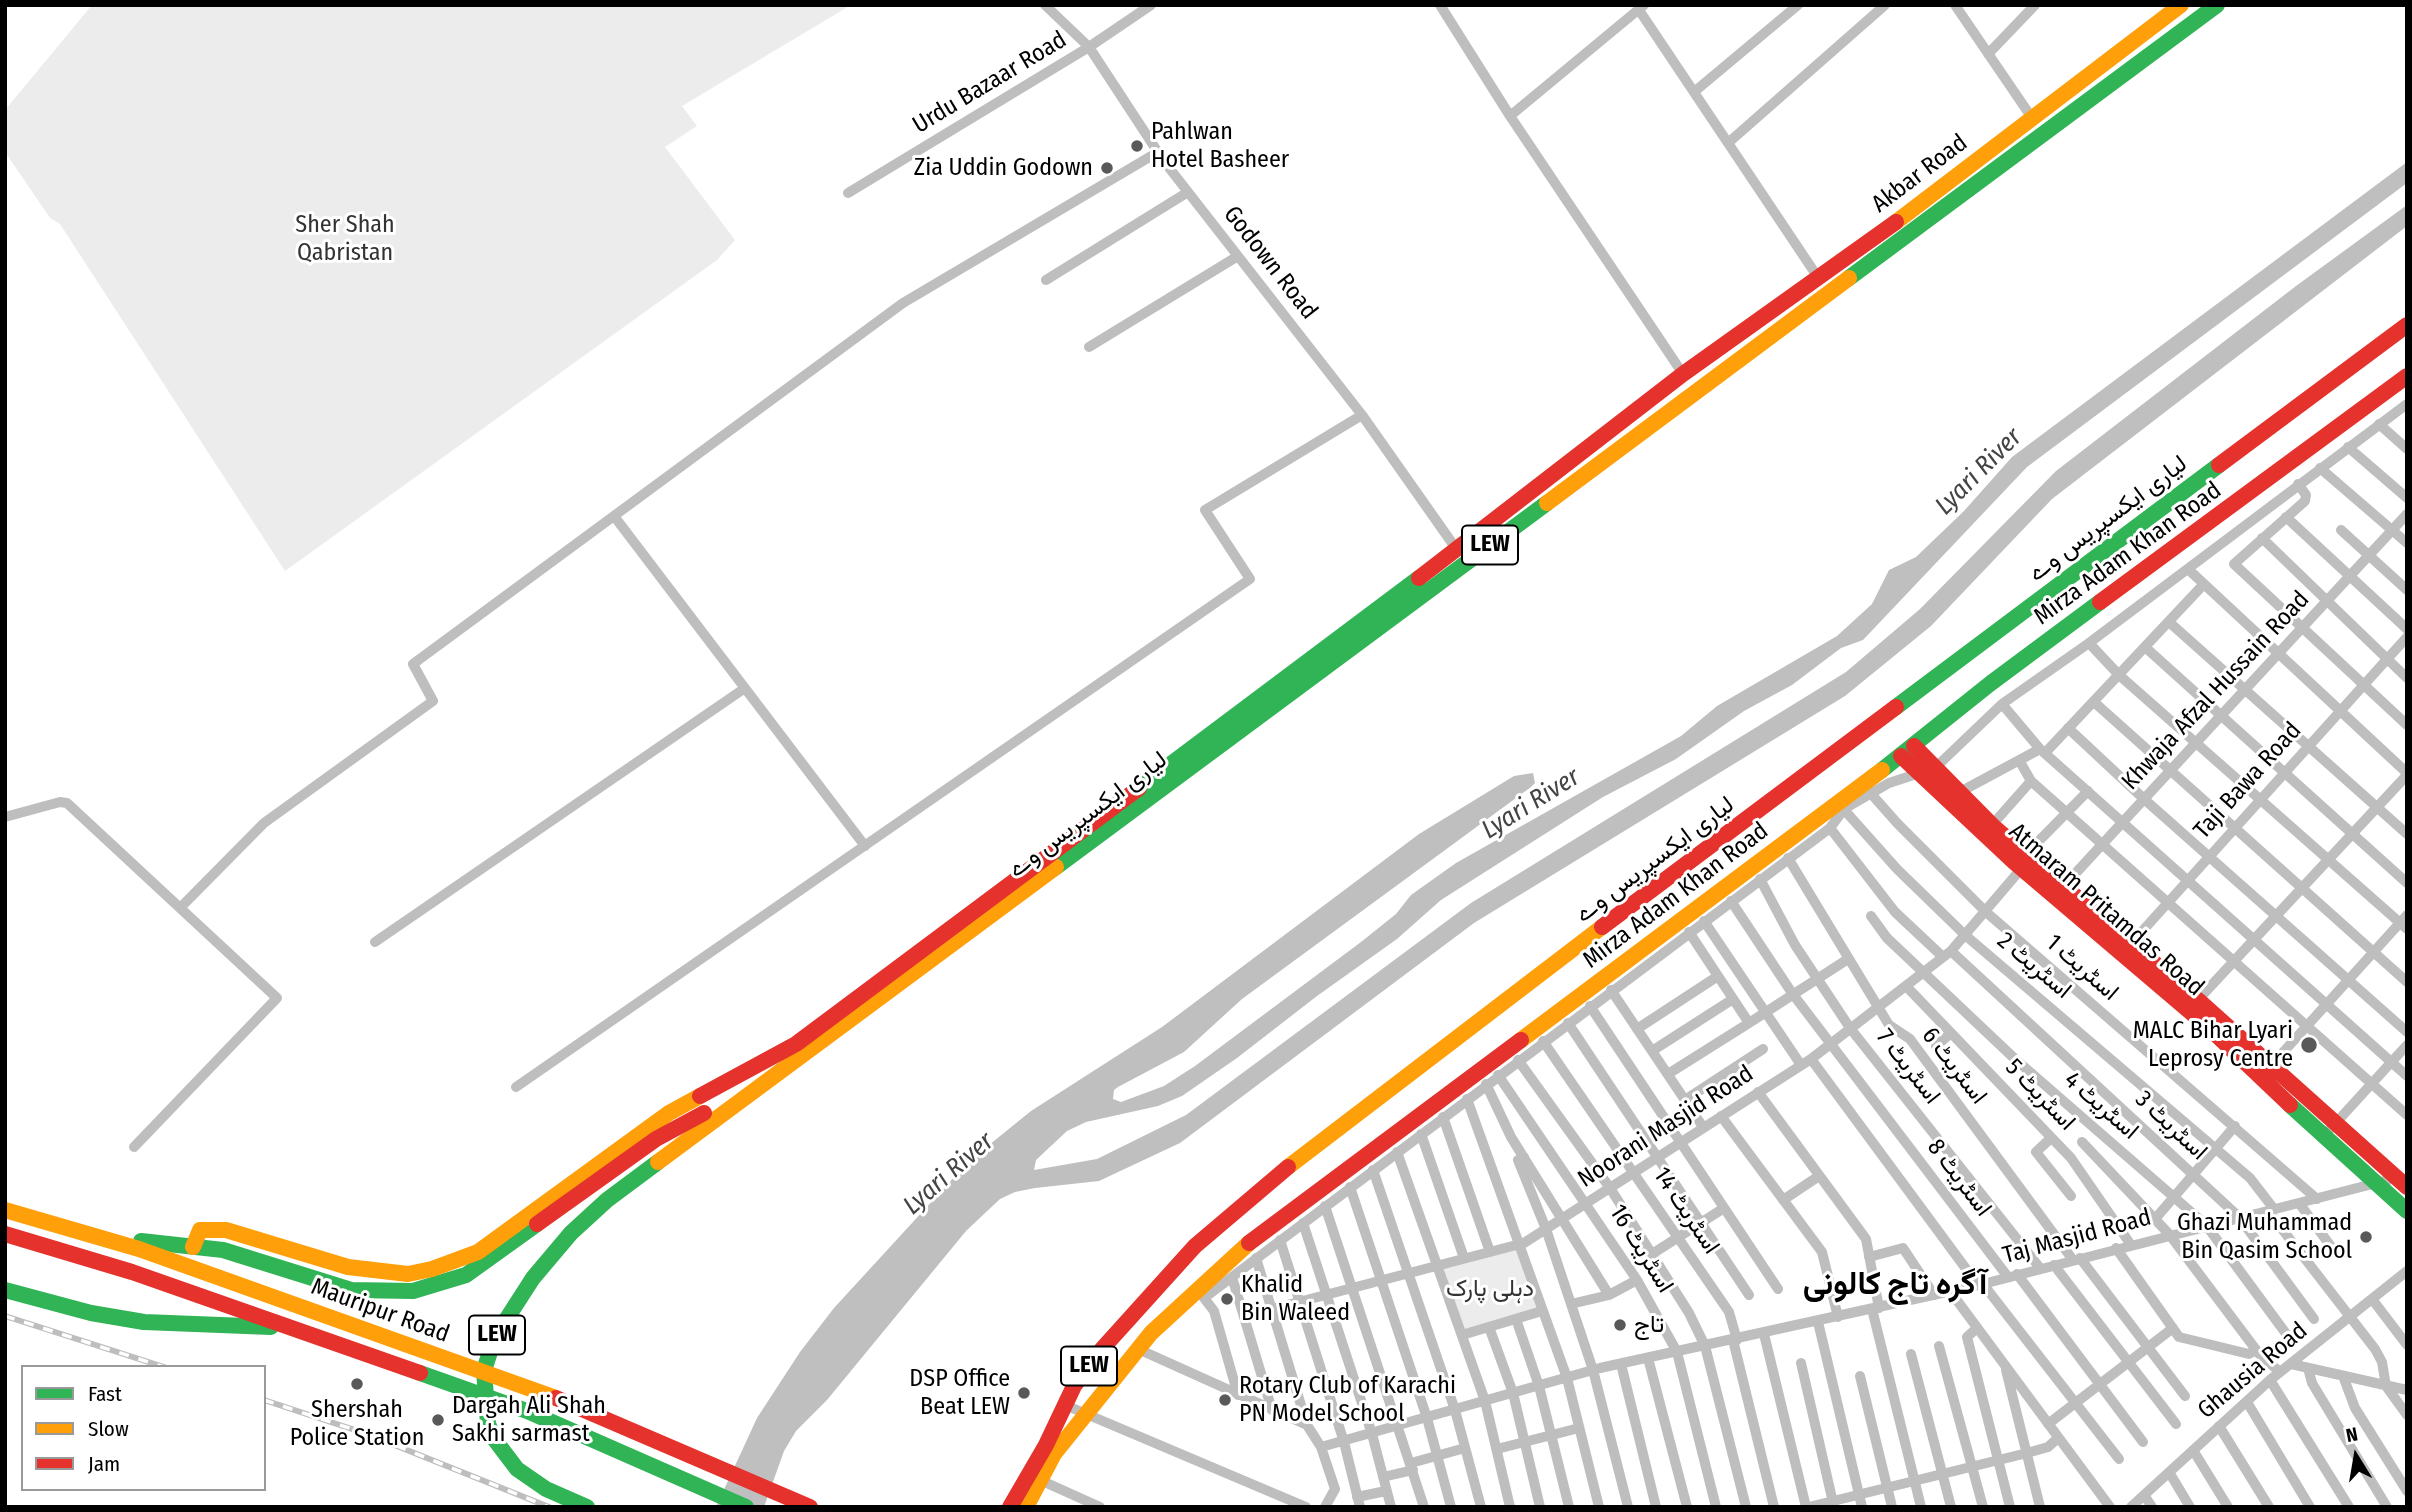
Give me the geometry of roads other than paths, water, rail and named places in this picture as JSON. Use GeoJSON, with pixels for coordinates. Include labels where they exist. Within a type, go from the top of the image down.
{"type":"FeatureCollection","features":[{"type":"Feature","properties":{"kind":"main road","name":"Akbar Road"},"geometry":{"type":"LineString","coordinates":[[193,1247],[200,1230],[226,1230],[348,1266],[383,1273],[408,1274],[432,1269],[478,1252],[669,1113],[796,1044],[1457,550],[1683,374],[1888,228],[2182,5]]}},
{"type":"Feature","properties":{"kind":"main road","name":"لیاری ایکسپریس وے"},"geometry":{"type":"LineString","coordinates":[[761,1083],[853,1018],[2217,5]]}},
{"type":"Feature","properties":{"kind":"main road","name":"لیاری ایکسپریس وے"},"geometry":{"type":"LineString","coordinates":[[1010,1507],[1088,1367],[1155,1287],[1217,1225],[1315,1143],[2407,325]]}},
{"type":"Feature","properties":{"kind":"main road","name":"Mirza Adam Khan Road"},"geometry":{"type":"LineString","coordinates":[[1027,1507],[1040,1480],[1085,1412],[1138,1349],[1201,1293],[1233,1255],[1339,1173],[1718,894],[1867,788],[1901,756],[1991,683],[2407,376]]}},
{"type":"Feature","properties":{"kind":"main road","name":"Atmaram Pritamdas Road"},"geometry":{"type":"LineString","coordinates":[[1914,746],[1928,772],[2023,862],[2193,1005],[2272,1065],[2403,1182]]}},
{"type":"Feature","properties":{"kind":"main road","name":"Atmaram Pritamdas Road"},"geometry":{"type":"LineString","coordinates":[[1901,756],[1958,793],[1992,825],[2023,862]]}},
{"type":"Feature","properties":{"kind":"main road","name":"Atmaram Pritamdas Road"},"geometry":{"type":"LineString","coordinates":[[2193,1005],[2260,1077],[2407,1211]]}},
{"type":"Feature","properties":{"kind":"main road","name":"LEW"},"geometry":{"type":"LineString","coordinates":[[98,1236],[223,1250],[351,1290],[384,1293],[413,1291],[466,1275],[656,1139],[761,1083]]}},
{"type":"Feature","properties":{"kind":"main road","name":"LEW"},"geometry":{"type":"LineString","coordinates":[[587,1507],[531,1480],[505,1455],[488,1424],[484,1406],[484,1370],[495,1337],[549,1257],[607,1200],[761,1083]]}},
{"type":"Feature","properties":{"kind":"main road","name":"Mauripur Road"},"geometry":{"type":"LineString","coordinates":[[5,1210],[98,1236],[576,1406],[810,1507]]}},
{"type":"Feature","properties":{"kind":"main road","name":"Mauripur Road"},"geometry":{"type":"LineString","coordinates":[[5,1234],[132,1272],[294,1328],[570,1430],[746,1507]]}},
{"type":"Feature","properties":{"kind":"main road"},"geometry":{"type":"LineString","coordinates":[[5,1290],[91,1313],[144,1322],[294,1328]]}},
{"type":"Feature","properties":{"kind":"street","name":"Godown Road"},"geometry":{"type":"LineString","coordinates":[[1045,5],[1089,47],[1158,152],[1362,415],[1457,550]]}},
{"type":"Feature","properties":{"kind":"street","name":"Urdu Bazaar Road"},"geometry":{"type":"LineString","coordinates":[[848,193],[1089,47],[1151,5]]}},
{"type":"Feature","properties":{"kind":"street"},"geometry":{"type":"LineString","coordinates":[[1440,5],[1510,116],[1683,374]]}},
{"type":"Feature","properties":{"kind":"street"},"geometry":{"type":"LineString","coordinates":[[1693,92],[1798,5]]}},
{"type":"Feature","properties":{"kind":"street"},"geometry":{"type":"LineString","coordinates":[[1728,143],[1885,5]]}},
{"type":"Feature","properties":{"kind":"street"},"geometry":{"type":"LineString","coordinates":[[1955,5],[2032,118]]}},
{"type":"Feature","properties":{"kind":"street"},"geometry":{"type":"LineString","coordinates":[[1988,54],[2035,5]]}},
{"type":"Feature","properties":{"kind":"street"},"geometry":{"type":"LineString","coordinates":[[1510,116],[1641,8],[1693,92],[1817,276]]}},
{"type":"Feature","properties":{"kind":"street"},"geometry":{"type":"LineString","coordinates":[[180,908],[264,823],[433,701],[413,664],[903,303],[1158,152]]}},
{"type":"Feature","properties":{"kind":"street"},"geometry":{"type":"LineString","coordinates":[[1046,280],[1188,192]]}},
{"type":"Feature","properties":{"kind":"street"},"geometry":{"type":"LineString","coordinates":[[1089,347],[1238,256]]}},
{"type":"Feature","properties":{"kind":"street"},"geometry":{"type":"LineString","coordinates":[[1867,788],[1928,772],[2002,704],[2189,570],[2298,484],[2407,404]]}},
{"type":"Feature","properties":{"kind":"street"},"geometry":{"type":"LineString","coordinates":[[516,1087],[1250,579],[1205,510],[1362,415]]}},
{"type":"Feature","properties":{"kind":"street"},"geometry":{"type":"LineString","coordinates":[[2379,424],[2407,449]]}},
{"type":"Feature","properties":{"kind":"street"},"geometry":{"type":"LineString","coordinates":[[2348,447],[2407,498]]}},
{"type":"Feature","properties":{"kind":"street"},"geometry":{"type":"LineString","coordinates":[[2320,468],[2407,543]]}},
{"type":"Feature","properties":{"kind":"street"},"geometry":{"type":"LineString","coordinates":[[2298,484],[2306,495],[2305,500],[2234,564],[2407,725]]}},
{"type":"Feature","properties":{"kind":"street","name":"Khwaja Afzal Hussain Road"},"geometry":{"type":"LineString","coordinates":[[2059,891],[2407,514]]}},
{"type":"Feature","properties":{"kind":"street"},"geometry":{"type":"LineString","coordinates":[[614,516],[865,846]]}},
{"type":"Feature","properties":{"kind":"street"},"geometry":{"type":"LineString","coordinates":[[2286,517],[2407,629]]}},
{"type":"Feature","properties":{"kind":"street"},"geometry":{"type":"LineString","coordinates":[[2341,530],[2407,590]]}},
{"type":"Feature","properties":{"kind":"street"},"geometry":{"type":"LineString","coordinates":[[2262,538],[2407,678]]}},
{"type":"Feature","properties":{"kind":"street"},"geometry":{"type":"LineString","coordinates":[[2189,570],[2407,774],[2193,1005]]}},
{"type":"Feature","properties":{"kind":"street"},"geometry":{"type":"LineString","coordinates":[[1958,793],[2019,760],[2043,751],[2094,702],[2203,585]]}},
{"type":"Feature","properties":{"kind":"street"},"geometry":{"type":"LineString","coordinates":[[2169,622],[2407,834]]}},
{"type":"Feature","properties":{"kind":"street","name":"Taji Bawa Road"},"geometry":{"type":"LineString","coordinates":[[2126,949],[2407,637]]}},
{"type":"Feature","properties":{"kind":"street"},"geometry":{"type":"LineString","coordinates":[[2090,643],[2119,675],[2328,860],[2404,923],[2260,1077]]}},
{"type":"Feature","properties":{"kind":"street"},"geometry":{"type":"LineString","coordinates":[[2145,648],[2407,883]]}},
{"type":"Feature","properties":{"kind":"street"},"geometry":{"type":"LineString","coordinates":[[374,942],[745,688]]}},
{"type":"Feature","properties":{"kind":"street"},"geometry":{"type":"LineString","coordinates":[[2094,702],[2407,982]]}},
{"type":"Feature","properties":{"kind":"street"},"geometry":{"type":"LineString","coordinates":[[2002,704],[2043,751],[2407,1076]]}},
{"type":"Feature","properties":{"kind":"street"},"geometry":{"type":"LineString","coordinates":[[2068,728],[2144,799],[2407,1032]]}},
{"type":"Feature","properties":{"kind":"street"},"geometry":{"type":"LineString","coordinates":[[2019,760],[2031,781],[2407,1115]]}},
{"type":"Feature","properties":{"kind":"street"},"geometry":{"type":"LineString","coordinates":[[1992,825],[2031,781]]}},
{"type":"Feature","properties":{"kind":"street","name":"اسٹریٹ 1"},"geometry":{"type":"LineString","coordinates":[[1867,788],[1897,824],[1986,912],[2317,1199]]}},
{"type":"Feature","properties":{"kind":"street","name":"Noorani Masjid Road"},"geometry":{"type":"LineString","coordinates":[[1272,1309],[1408,1271],[1517,1245],[1588,1203],[1679,1141],[1806,1062],[1947,954],[1986,912],[2023,862],[2088,791]]}},
{"type":"Feature","properties":{"kind":"street"},"geometry":{"type":"LineString","coordinates":[[5,817],[60,802],[67,803],[277,998],[134,1147]]}},
{"type":"Feature","properties":{"kind":"street"},"geometry":{"type":"LineString","coordinates":[[1238,1395],[1214,1311],[1201,1293],[1232,1277],[1830,828],[1841,805]]}},
{"type":"Feature","properties":{"kind":"street","name":"اسٹریٹ 2"},"geometry":{"type":"LineString","coordinates":[[1841,805],[1897,869],[1965,935],[2250,1178],[2382,1362],[2386,1386]]}},
{"type":"Feature","properties":{"kind":"street","name":"اسٹریٹ 3"},"geometry":{"type":"LineString","coordinates":[[1830,828],[1895,912],[1947,954],[2239,1217],[2314,1319]]}},
{"type":"Feature","properties":{"kind":"street","name":"اسٹریٹ 6"},"geometry":{"type":"LineString","coordinates":[[1788,858],[1889,1026],[1910,1039],[2185,1396]]}},
{"type":"Feature","properties":{"kind":"street","name":"اسٹریٹ 7"},"geometry":{"type":"LineString","coordinates":[[1760,879],[1794,945],[1850,1028],[2040,1268]]}},
{"type":"Feature","properties":{"kind":"street","name":"اسٹریٹ 8"},"geometry":{"type":"LineString","coordinates":[[1731,901],[1792,993],[2143,1442]]}},
{"type":"Feature","properties":{"kind":"street","name":"اسٹریٹ 4"},"geometry":{"type":"LineString","coordinates":[[1871,916],[1887,938],[2015,1059],[2206,1225],[2290,1339]]}},
{"type":"Feature","properties":{"kind":"street"},"geometry":{"type":"LineString","coordinates":[[1704,920],[1765,1011],[2119,1460]]}},
{"type":"Feature","properties":{"kind":"street"},"geometry":{"type":"LineString","coordinates":[[1689,932],[1749,1023]]}},
{"type":"Feature","properties":{"kind":"street"},"geometry":{"type":"LineString","coordinates":[[1668,1074],[1848,958]]}},
{"type":"Feature","properties":{"kind":"street"},"geometry":{"type":"LineString","coordinates":[[1637,1029],[1718,976]]}},
{"type":"Feature","properties":{"kind":"street","name":"اسٹریٹ 5"},"geometry":{"type":"LineString","coordinates":[[1906,986],[2071,1158],[2131,1244]]}},
{"type":"Feature","properties":{"kind":"street"},"geometry":{"type":"LineString","coordinates":[[1611,990],[1703,1127]]}},
{"type":"Feature","properties":{"kind":"street"},"geometry":{"type":"LineString","coordinates":[[1652,1051],[1732,999]]}},
{"type":"Feature","properties":{"kind":"street"},"geometry":{"type":"LineString","coordinates":[[1590,1006],[1778,1289]]}},
{"type":"Feature","properties":{"kind":"street"},"geometry":{"type":"LineString","coordinates":[[1567,1023],[1749,1295]]}},
{"type":"Feature","properties":{"kind":"street"},"geometry":{"type":"LineString","coordinates":[[1936,1046],[1951,1033]]}},
{"type":"Feature","properties":{"kind":"street","name":"اسٹریٹ 14"},"geometry":{"type":"LineString","coordinates":[[1543,1041],[1729,1312],[1774,1507]]}},
{"type":"Feature","properties":{"kind":"street"},"geometry":{"type":"LineString","coordinates":[[2323,1137],[2407,1045]]}},
{"type":"Feature","properties":{"kind":"street"},"geometry":{"type":"LineString","coordinates":[[1685,1100],[1763,1049]]}},
{"type":"Feature","properties":{"kind":"street"},"geometry":{"type":"LineString","coordinates":[[1518,1060],[1610,1188],[1689,1313],[1705,1346],[1746,1507]]}},
{"type":"Feature","properties":{"kind":"street","name":"اسٹریٹ 16"},"geometry":{"type":"LineString","coordinates":[[1498,1075],[1588,1203],[1637,1280],[1677,1352],[1716,1507]]}},
{"type":"Feature","properties":{"kind":"street"},"geometry":{"type":"LineString","coordinates":[[1486,1084],[1524,1157],[1609,1295]]}},
{"type":"Feature","properties":{"kind":"street"},"geometry":{"type":"LineString","coordinates":[[1758,1093],[1866,1239],[1875,1309],[1922,1507]]}},
{"type":"Feature","properties":{"kind":"street"},"geometry":{"type":"LineString","coordinates":[[1467,1099],[1517,1245],[1567,1378],[1599,1507]]}},
{"type":"Feature","properties":{"kind":"street"},"geometry":{"type":"LineString","coordinates":[[1721,1116],[1822,1252],[1838,1317]]}},
{"type":"Feature","properties":{"kind":"street"},"geometry":{"type":"LineString","coordinates":[[1443,1117],[1490,1252]]}},
{"type":"Feature","properties":{"kind":"street"},"geometry":{"type":"LineString","coordinates":[[2155,1219],[2235,1126]]}},
{"type":"Feature","properties":{"kind":"street"},"geometry":{"type":"LineString","coordinates":[[1420,1134],[1464,1258]]}},
{"type":"Feature","properties":{"kind":"street"},"geometry":{"type":"LineString","coordinates":[[2051,1138],[2036,1152],[2071,1196]]}},
{"type":"Feature","properties":{"kind":"street"},"geometry":{"type":"LineString","coordinates":[[2082,1142],[2169,1234],[2256,1350],[2280,1372]]}},
{"type":"Feature","properties":{"kind":"street"},"geometry":{"type":"LineString","coordinates":[[1397,1152],[1485,1401],[1510,1507]]}},
{"type":"Feature","properties":{"kind":"street"},"geometry":{"type":"LineString","coordinates":[[1524,1157],[1518,1160],[1546,1229],[1593,1370],[1628,1507]]}},
{"type":"Feature","properties":{"kind":"street"},"geometry":{"type":"LineString","coordinates":[[1373,1170],[1455,1410],[1481,1507]]}},
{"type":"Feature","properties":{"kind":"street"},"geometry":{"type":"LineString","coordinates":[[1783,1200],[1819,1176]]}},
{"type":"Feature","properties":{"kind":"street"},"geometry":{"type":"LineString","coordinates":[[2390,1197],[2403,1182]]}},
{"type":"Feature","properties":{"kind":"street","name":"Taj Masjid Road"},"geometry":{"type":"LineString","coordinates":[[1321,1447],[1593,1370],[1934,1295],[2375,1184],[2403,1182]]}},
{"type":"Feature","properties":{"kind":"street"},"geometry":{"type":"LineString","coordinates":[[1350,1187],[1427,1418],[1451,1507]]}},
{"type":"Feature","properties":{"kind":"street"},"geometry":{"type":"LineString","coordinates":[[2299,1203],[2335,1252]]}},
{"type":"Feature","properties":{"kind":"street"},"geometry":{"type":"LineString","coordinates":[[1325,1206],[1400,1426],[1424,1507]]}},
{"type":"Feature","properties":{"kind":"street"},"geometry":{"type":"LineString","coordinates":[[1652,1254],[1724,1208]]}},
{"type":"Feature","properties":{"kind":"street"},"geometry":{"type":"LineString","coordinates":[[1303,1223],[1372,1434],[1391,1507]]}},
{"type":"Feature","properties":{"kind":"street"},"geometry":{"type":"LineString","coordinates":[[1280,1240],[1344,1442],[1359,1502],[1386,1490]]}},
{"type":"Feature","properties":{"kind":"street"},"geometry":{"type":"LineString","coordinates":[[1869,1257],[1903,1248],[1934,1295]]}},
{"type":"Feature","properties":{"kind":"street"},"geometry":{"type":"LineString","coordinates":[[2116,1248],[2179,1337],[2249,1354],[2256,1350]]}},
{"type":"Feature","properties":{"kind":"street"},"geometry":{"type":"LineString","coordinates":[[1256,1258],[1307,1425],[1321,1447],[1335,1489],[1325,1507]]}},
{"type":"Feature","properties":{"kind":"street"},"geometry":{"type":"LineString","coordinates":[[2054,1265],[2176,1424]]}},
{"type":"Feature","properties":{"kind":"street","name":"Ghausia Road"},"geometry":{"type":"LineString","coordinates":[[2131,1507],[2270,1380],[2406,1274]]}},
{"type":"Feature","properties":{"kind":"street"},"geometry":{"type":"LineString","coordinates":[[1232,1277],[1272,1410]]}},
{"type":"Feature","properties":{"kind":"street"},"geometry":{"type":"LineString","coordinates":[[1571,1304],[1609,1295],[1637,1280]]}},
{"type":"Feature","properties":{"kind":"street"},"geometry":{"type":"LineString","coordinates":[[1950,1291],[2110,1507]]}},
{"type":"Feature","properties":{"kind":"street"},"geometry":{"type":"LineString","coordinates":[[2372,1299],[2407,1345]]}},
{"type":"Feature","properties":{"kind":"street"},"geometry":{"type":"LineString","coordinates":[[1462,1335],[1542,1311]]}},
{"type":"Feature","properties":{"kind":"street"},"geometry":{"type":"LineString","coordinates":[[1516,1319],[1539,1386],[1569,1507]]}},
{"type":"Feature","properties":{"kind":"street"},"geometry":{"type":"LineString","coordinates":[[1818,1322],[1862,1507]]}},
{"type":"Feature","properties":{"kind":"street"},"geometry":{"type":"LineString","coordinates":[[1489,1327],[1513,1394],[1540,1507]]}},
{"type":"Feature","properties":{"kind":"street"},"geometry":{"type":"LineString","coordinates":[[1977,1328],[1967,1337],[2010,1507]]}},
{"type":"Feature","properties":{"kind":"street"},"geometry":{"type":"LineString","coordinates":[[2048,1424],[2173,1328]]}},
{"type":"Feature","properties":{"kind":"street"},"geometry":{"type":"LineString","coordinates":[[1763,1334],[1807,1507],[1834,1504],[1859,1494],[2048,1447],[2058,1438]]}},
{"type":"Feature","properties":{"kind":"street"},"geometry":{"type":"LineString","coordinates":[[1939,1346],[1983,1507]]}},
{"type":"Feature","properties":{"kind":"street"},"geometry":{"type":"LineString","coordinates":[[1138,1349],[1307,1425]]}},
{"type":"Feature","properties":{"kind":"street"},"geometry":{"type":"LineString","coordinates":[[1911,1354],[1951,1507]]}},
{"type":"Feature","properties":{"kind":"street"},"geometry":{"type":"LineString","coordinates":[[1648,1358],[1687,1507]]}},
{"type":"Feature","properties":{"kind":"street"},"geometry":{"type":"LineString","coordinates":[[1801,1363],[1834,1504]]}},
{"type":"Feature","properties":{"kind":"street"},"geometry":{"type":"LineString","coordinates":[[1622,1364],[1656,1507]]}},
{"type":"Feature","properties":{"kind":"street"},"geometry":{"type":"LineString","coordinates":[[2004,1364],[2040,1507]]}},
{"type":"Feature","properties":{"kind":"street"},"geometry":{"type":"LineString","coordinates":[[2291,1364],[2407,1390]]}},
{"type":"Feature","properties":{"kind":"street"},"geometry":{"type":"LineString","coordinates":[[2308,1368],[2312,1383],[2387,1507]]}},
{"type":"Feature","properties":{"kind":"street"},"geometry":{"type":"LineString","coordinates":[[1860,1376],[1892,1507]]}},
{"type":"Feature","properties":{"kind":"street"},"geometry":{"type":"LineString","coordinates":[[2343,1376],[2355,1408],[2407,1491]]}},
{"type":"Feature","properties":{"kind":"street"},"geometry":{"type":"LineString","coordinates":[[2270,1380],[2349,1507]]}},
{"type":"Feature","properties":{"kind":"street"},"geometry":{"type":"LineString","coordinates":[[2386,1386],[2407,1415]]}},
{"type":"Feature","properties":{"kind":"street"},"geometry":{"type":"LineString","coordinates":[[2247,1402],[2310,1507]]}},
{"type":"Feature","properties":{"kind":"street"},"geometry":{"type":"LineString","coordinates":[[1065,1405],[1306,1507]]}},
{"type":"Feature","properties":{"kind":"street"},"geometry":{"type":"LineString","coordinates":[[2220,1426],[2269,1507]]}},
{"type":"Feature","properties":{"kind":"street"},"geometry":{"type":"LineString","coordinates":[[1497,1448],[1579,1428]]}},
{"type":"Feature","properties":{"kind":"street"},"geometry":{"type":"LineString","coordinates":[[1383,1477],[1465,1448]]}},
{"type":"Feature","properties":{"kind":"street"},"geometry":{"type":"LineString","coordinates":[[2193,1450],[2228,1507]]}},
{"type":"Feature","properties":{"kind":"street"},"geometry":{"type":"LineString","coordinates":[[2169,1472],[2190,1507]]}},
{"type":"Feature","properties":{"kind":"street"},"geometry":{"type":"LineString","coordinates":[[1040,1480],[1100,1507]]}},
{"type":"Feature","properties":{"kind":"street"},"geometry":{"type":"LineString","coordinates":[[2144,1495],[2152,1507]]}},
{"type":"Feature","properties":{"kind":"railway"},"geometry":{"type":"LineString","coordinates":[[5,1316],[158,1365]]}},
{"type":"Feature","properties":{"kind":"railway"},"geometry":{"type":"LineString","coordinates":[[266,1401],[367,1434],[549,1507]]}},
{"type":"Feature","properties":{"kind":"place","name":"Pahlwan Hotel Basheer"},"geometry":{"type":"Point","coordinates":[1137,146]}},
{"type":"Feature","properties":{"kind":"place","name":"Zia Uddin Godown"},"geometry":{"type":"Point","coordinates":[1107,168]}},
{"type":"Feature","properties":{"kind":"place","name":"MALC Bihar Lyari Leprosy Centre"},"geometry":{"type":"Point","coordinates":[2309,1045]}},
{"type":"Feature","properties":{"kind":"place","name":"Ghazi Muhammad Bin Qasim School"},"geometry":{"type":"Point","coordinates":[2366,1237]}},
{"type":"Feature","properties":{"kind":"place","name":"Khalid Bin Waleed"},"geometry":{"type":"Point","coordinates":[1227,1299]}},
{"type":"Feature","properties":{"kind":"place","name":"تاج"},"geometry":{"type":"Point","coordinates":[1620,1325]}},
{"type":"Feature","properties":{"kind":"place","name":"Shershah Police Station"},"geometry":{"type":"Point","coordinates":[357,1384]}},
{"type":"Feature","properties":{"kind":"place","name":"DSP Office Beat LEW"},"geometry":{"type":"Point","coordinates":[1024,1393]}},
{"type":"Feature","properties":{"kind":"place","name":"Rotary Club of Karachi PN Model School"},"geometry":{"type":"Point","coordinates":[1225,1400]}},
{"type":"Feature","properties":{"kind":"place","name":"Dargah Ali Shah Sakhi sarmast"},"geometry":{"type":"Point","coordinates":[438,1420]}},
{"type":"Feature","properties":{"kind":"district","name":"آگرہ تاج کالونی"},"geometry":{"type":"Point","coordinates":[1895,1285]}},
{"type":"Feature","properties":{"kind":"park label","name":"Sher Shah Qabristan"},"geometry":{"type":"Point","coordinates":[345,239]}},
{"type":"Feature","properties":{"kind":"park label","name":"دہلی پارک"},"geometry":{"type":"Point","coordinates":[1490,1289]}},
{"type":"Feature","properties":{"kind":"water label","name":"Lyari River"},"geometry":{"type":"Point","coordinates":[1979,472]}},
{"type":"Feature","properties":{"kind":"water label","name":"Lyari River"},"geometry":{"type":"Point","coordinates":[1531,804]}},
{"type":"Feature","properties":{"kind":"water label","name":"Lyari River"},"geometry":{"type":"Point","coordinates":[949,1174]}}]}
